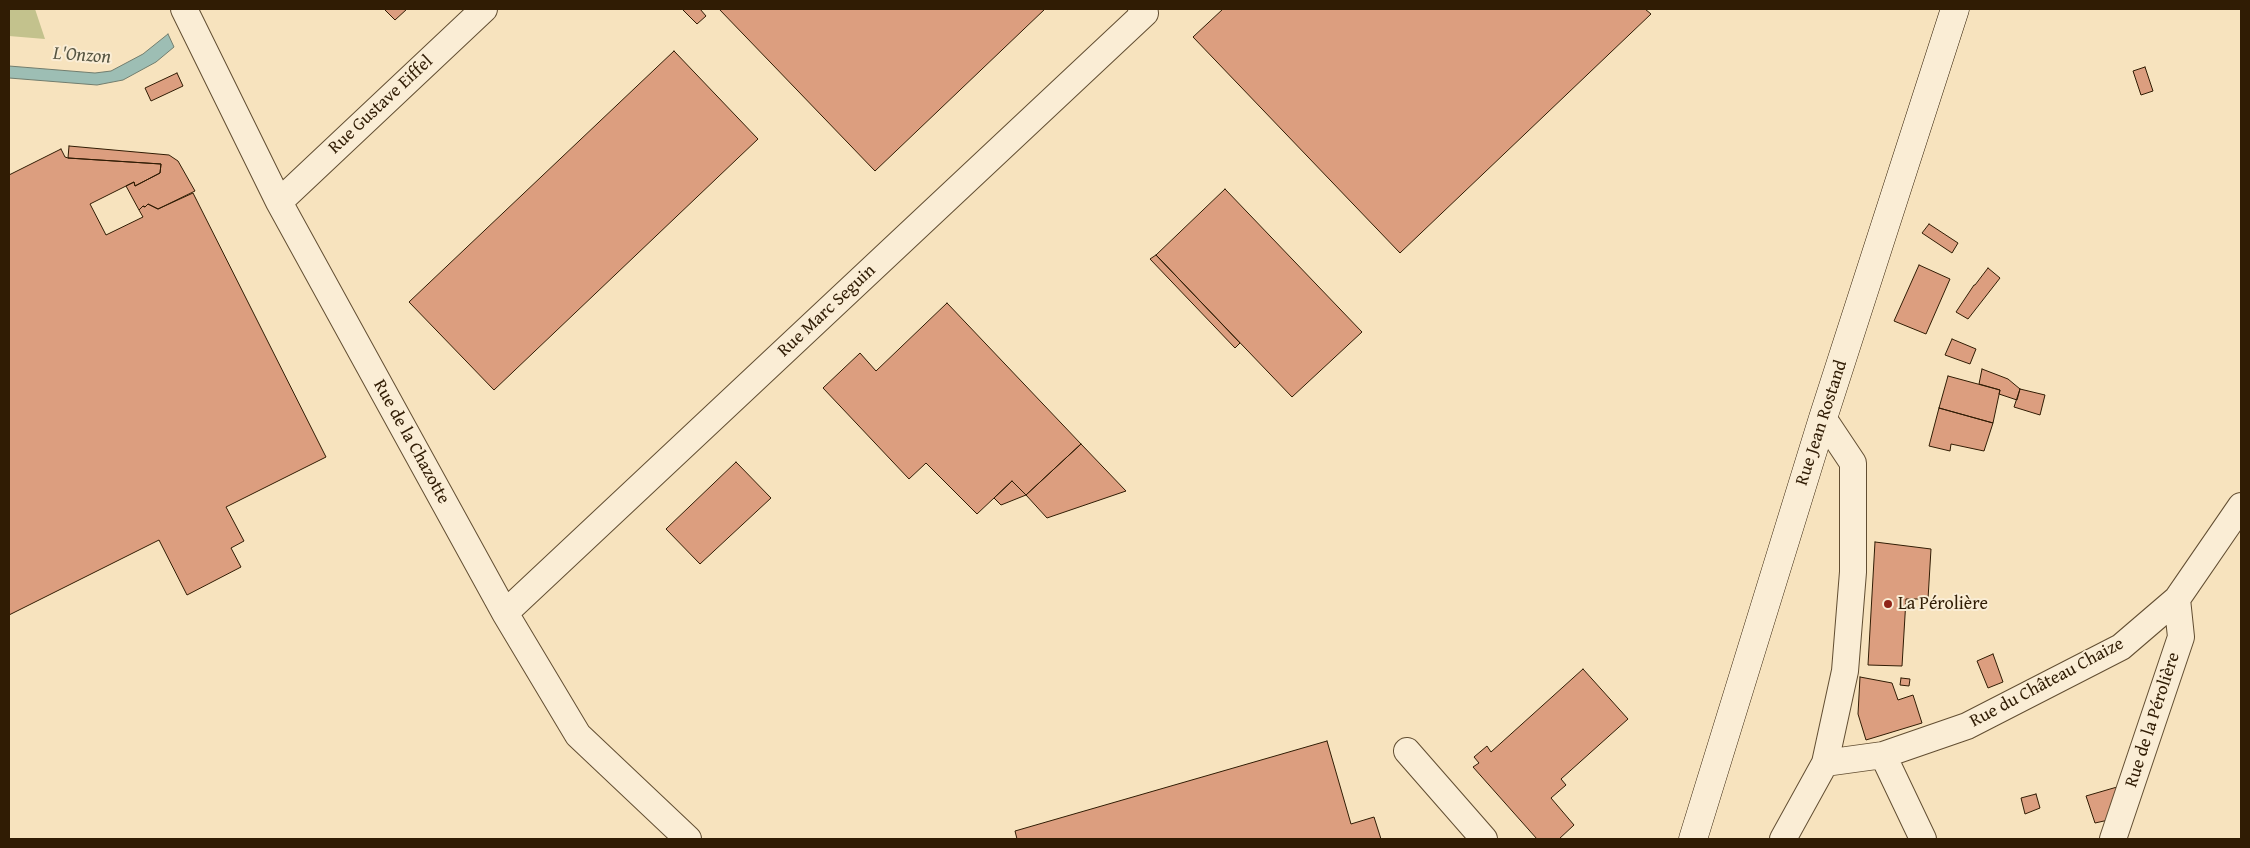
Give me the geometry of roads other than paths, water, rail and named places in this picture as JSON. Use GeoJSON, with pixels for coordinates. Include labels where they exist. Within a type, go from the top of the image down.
{"type":"FeatureCollection","features":[{"type":"Feature","properties":{"kind":"main road","name":"Rue Jean Rostand"},"geometry":{"type":"LineString","coordinates":[[1693,839],[1823,418],[1956,9]]}},
{"type":"Feature","properties":{"kind":"street","name":"Rue de la Chazotte"},"geometry":{"type":"LineString","coordinates":[[184,9],[280,202],[505,613],[578,735],[688,839]]}},
{"type":"Feature","properties":{"kind":"street","name":"Rue Gustave Eiffel"},"geometry":{"type":"LineString","coordinates":[[280,202],[484,9]]}},
{"type":"Feature","properties":{"kind":"street","name":"Rue Marc Seguin"},"geometry":{"type":"LineString","coordinates":[[505,613],[1145,13],[1140,9]]}},
{"type":"Feature","properties":{"kind":"street"},"geometry":{"type":"LineString","coordinates":[[1783,839],[1825,763],[1845,671],[1853,572],[1852,463],[1823,418]]}},
{"type":"Feature","properties":{"kind":"street","name":"Rue du Château Chaize"},"geometry":{"type":"LineString","coordinates":[[1825,763],[1883,754],[1967,726],[2121,647],[2177,599],[2241,506]]}},
{"type":"Feature","properties":{"kind":"street","name":"Rue de la Pérolière"},"geometry":{"type":"LineString","coordinates":[[2113,839],[2181,637],[2177,599]]}},
{"type":"Feature","properties":{"kind":"street"},"geometry":{"type":"LineString","coordinates":[[1407,751],[1484,839]]}},
{"type":"Feature","properties":{"kind":"street"},"geometry":{"type":"LineString","coordinates":[[1883,754],[1923,839]]}},
{"type":"Feature","properties":{"kind":"water"},"geometry":{"type":"Polygon","coordinates":[[[168,34],[174,47],[156,62],[123,80],[97,85],[9,78],[9,66],[95,73],[111,71],[143,54],[168,34]]]}},
{"type":"Feature","properties":{"kind":"place","name":"La Pérolière"},"geometry":{"type":"Point","coordinates":[1888,604]}},
{"type":"Feature","properties":{"kind":"water label","name":"L'Onzon"},"geometry":{"type":"Point","coordinates":[82,56]}}]}
